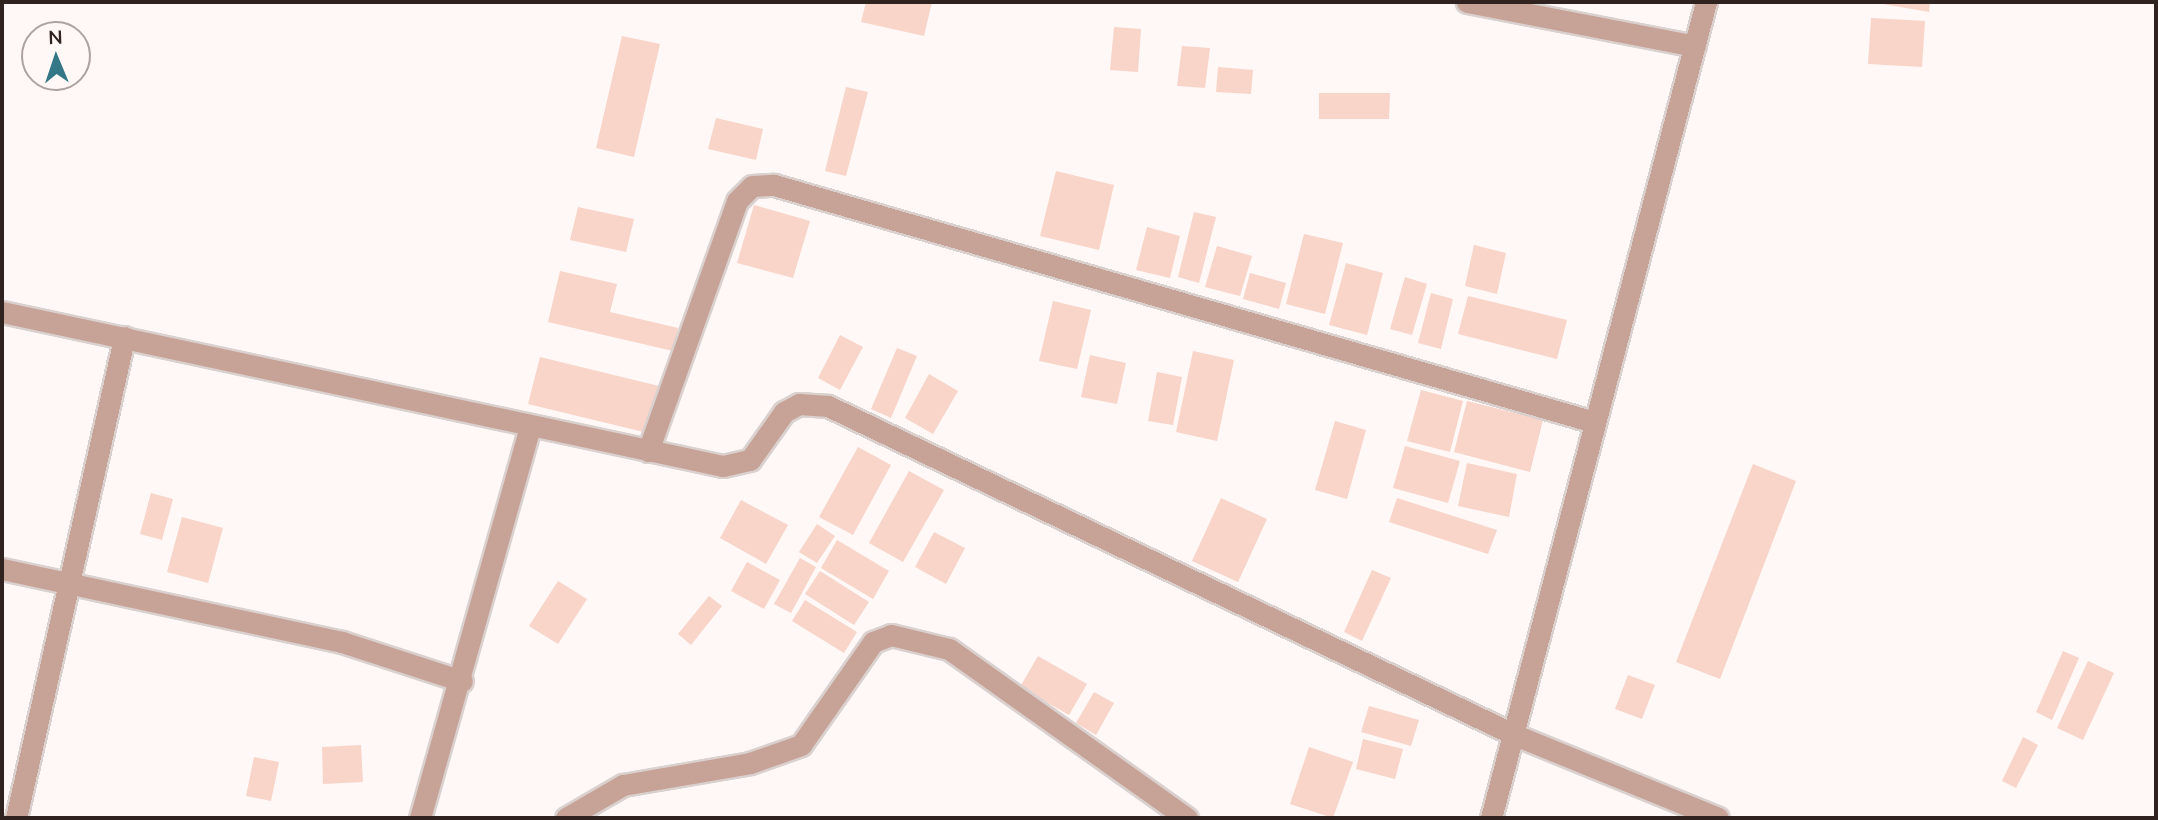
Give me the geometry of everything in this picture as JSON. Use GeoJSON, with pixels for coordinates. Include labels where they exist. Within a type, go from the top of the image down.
{"type":"FeatureCollection","features":[{"type":"Feature","properties":{"kind":"street"},"geometry":{"type":"LineString","coordinates":[[1467,2],[1695,46]]}},
{"type":"Feature","properties":{"kind":"street"},"geometry":{"type":"LineString","coordinates":[[1491,818],[1706,2]]}},
{"type":"Feature","properties":{"kind":"street"},"geometry":{"type":"LineString","coordinates":[[648,452],[737,201],[752,186],[774,185],[1594,422]]}},
{"type":"Feature","properties":{"kind":"street"},"geometry":{"type":"LineString","coordinates":[[2,312],[648,452],[737,465],[750,460],[784,412],[799,404],[828,406],[1515,735],[1718,818]]}},
{"type":"Feature","properties":{"kind":"street"},"geometry":{"type":"LineString","coordinates":[[16,818],[124,337]]}},
{"type":"Feature","properties":{"kind":"street"},"geometry":{"type":"LineString","coordinates":[[420,818],[462,681],[530,426]]}},
{"type":"Feature","properties":{"kind":"street"},"geometry":{"type":"LineString","coordinates":[[2,569],[69,581],[342,642],[462,681]]}},
{"type":"Feature","properties":{"kind":"street"},"geometry":{"type":"LineString","coordinates":[[566,818],[624,785],[750,762],[801,745],[873,642],[891,635],[949,649],[1187,818]]}},
{"type":"Feature","properties":{"kind":"building"},"geometry":{"type":"Polygon","coordinates":[[[866,2],[932,2],[924,36],[861,22],[866,2]]]}},
{"type":"Feature","properties":{"kind":"building"},"geometry":{"type":"Polygon","coordinates":[[[1872,2],[1930,2],[1929,12],[1872,2]]]}},
{"type":"Feature","properties":{"kind":"building"},"geometry":{"type":"Polygon","coordinates":[[[1871,18],[1925,21],[1922,67],[1868,64],[1871,18]]]}},
{"type":"Feature","properties":{"kind":"building"},"geometry":{"type":"Polygon","coordinates":[[[1114,27],[1141,29],[1138,72],[1110,70],[1114,27]]]}},
{"type":"Feature","properties":{"kind":"building"},"geometry":{"type":"Polygon","coordinates":[[[622,36],[660,44],[634,157],[596,148],[622,36]]]}},
{"type":"Feature","properties":{"kind":"building"},"geometry":{"type":"Polygon","coordinates":[[[1182,46],[1210,48],[1205,88],[1177,86],[1182,46]]]}},
{"type":"Feature","properties":{"kind":"building"},"geometry":{"type":"Polygon","coordinates":[[[1218,67],[1253,70],[1251,94],[1216,92],[1218,67]]]}},
{"type":"Feature","properties":{"kind":"building"},"geometry":{"type":"Polygon","coordinates":[[[846,87],[868,92],[846,176],[825,171],[846,87]]]}},
{"type":"Feature","properties":{"kind":"building"},"geometry":{"type":"Polygon","coordinates":[[[1319,93],[1390,93],[1389,119],[1319,119],[1319,93]]]}},
{"type":"Feature","properties":{"kind":"building"},"geometry":{"type":"Polygon","coordinates":[[[716,118],[763,129],[756,160],[708,149],[716,118]]]}},
{"type":"Feature","properties":{"kind":"building"},"geometry":{"type":"Polygon","coordinates":[[[1056,171],[1114,185],[1099,250],[1040,236],[1056,171]]]}},
{"type":"Feature","properties":{"kind":"building"},"geometry":{"type":"Polygon","coordinates":[[[754,205],[810,221],[793,278],[737,263],[754,205]]]}},
{"type":"Feature","properties":{"kind":"building"},"geometry":{"type":"Polygon","coordinates":[[[578,207],[634,219],[626,252],[570,240],[578,207]]]}},
{"type":"Feature","properties":{"kind":"building"},"geometry":{"type":"Polygon","coordinates":[[[1194,212],[1216,217],[1199,283],[1178,277],[1194,212]]]}},
{"type":"Feature","properties":{"kind":"building"},"geometry":{"type":"Polygon","coordinates":[[[1147,227],[1180,236],[1170,278],[1136,270],[1147,227]]]}},
{"type":"Feature","properties":{"kind":"building"},"geometry":{"type":"Polygon","coordinates":[[[1304,234],[1343,243],[1325,314],[1286,304],[1304,234]]]}},
{"type":"Feature","properties":{"kind":"building"},"geometry":{"type":"Polygon","coordinates":[[[1474,245],[1506,253],[1497,294],[1465,286],[1474,245]]]}},
{"type":"Feature","properties":{"kind":"building"},"geometry":{"type":"Polygon","coordinates":[[[1217,246],[1252,256],[1240,296],[1205,287],[1217,246]]]}},
{"type":"Feature","properties":{"kind":"building"},"geometry":{"type":"Polygon","coordinates":[[[1346,263],[1383,273],[1367,335],[1329,325],[1346,263]]]}},
{"type":"Feature","properties":{"kind":"building"},"geometry":{"type":"Polygon","coordinates":[[[560,271],[617,284],[610,312],[678,328],[673,351],[548,322],[560,271]]]}},
{"type":"Feature","properties":{"kind":"building"},"geometry":{"type":"Polygon","coordinates":[[[1250,273],[1286,283],[1279,309],[1243,299],[1250,273]]]}},
{"type":"Feature","properties":{"kind":"building"},"geometry":{"type":"Polygon","coordinates":[[[1405,277],[1427,284],[1412,335],[1390,329],[1405,277]]]}},
{"type":"Feature","properties":{"kind":"building"},"geometry":{"type":"Polygon","coordinates":[[[1431,293],[1453,299],[1441,349],[1418,343],[1431,293]]]}},
{"type":"Feature","properties":{"kind":"building"},"geometry":{"type":"Polygon","coordinates":[[[1468,296],[1567,320],[1557,359],[1458,334],[1468,296]]]}},
{"type":"Feature","properties":{"kind":"building"},"geometry":{"type":"Polygon","coordinates":[[[1053,301],[1091,310],[1077,369],[1039,361],[1053,301]]]}},
{"type":"Feature","properties":{"kind":"building"},"geometry":{"type":"Polygon","coordinates":[[[840,335],[863,347],[840,390],[818,378],[840,335]]]}},
{"type":"Feature","properties":{"kind":"building"},"geometry":{"type":"Polygon","coordinates":[[[897,348],[917,356],[891,418],[871,409],[897,348]]]}},
{"type":"Feature","properties":{"kind":"building"},"geometry":{"type":"Polygon","coordinates":[[[1193,351],[1234,360],[1217,441],[1176,432],[1193,351]]]}},
{"type":"Feature","properties":{"kind":"building"},"geometry":{"type":"Polygon","coordinates":[[[1090,355],[1126,363],[1117,404],[1081,397],[1090,355]]]}},
{"type":"Feature","properties":{"kind":"building"},"geometry":{"type":"Polygon","coordinates":[[[540,357],[663,387],[652,434],[528,404],[540,357]]]}},
{"type":"Feature","properties":{"kind":"building"},"geometry":{"type":"Polygon","coordinates":[[[1157,372],[1182,377],[1173,425],[1148,421],[1157,372]]]}},
{"type":"Feature","properties":{"kind":"building"},"geometry":{"type":"Polygon","coordinates":[[[929,374],[958,391],[933,434],[905,418],[929,374]]]}},
{"type":"Feature","properties":{"kind":"building"},"geometry":{"type":"Polygon","coordinates":[[[1421,390],[1463,401],[1450,452],[1407,441],[1421,390]]]}},
{"type":"Feature","properties":{"kind":"building"},"geometry":{"type":"Polygon","coordinates":[[[1467,401],[1543,420],[1530,472],[1454,452],[1467,401]]]}},
{"type":"Feature","properties":{"kind":"building"},"geometry":{"type":"Polygon","coordinates":[[[1335,421],[1366,430],[1347,499],[1315,490],[1335,421]]]}},
{"type":"Feature","properties":{"kind":"building"},"geometry":{"type":"Polygon","coordinates":[[[1405,446],[1460,461],[1448,503],[1393,488],[1405,446]]]}},
{"type":"Feature","properties":{"kind":"building"},"geometry":{"type":"Polygon","coordinates":[[[858,447],[891,465],[853,535],[819,517],[858,447]]]}},
{"type":"Feature","properties":{"kind":"building"},"geometry":{"type":"Polygon","coordinates":[[[1467,463],[1517,474],[1509,517],[1458,506],[1467,463]]]}},
{"type":"Feature","properties":{"kind":"building"},"geometry":{"type":"Polygon","coordinates":[[[1753,464],[1796,481],[1720,679],[1676,662],[1753,464]]]}},
{"type":"Feature","properties":{"kind":"building"},"geometry":{"type":"Polygon","coordinates":[[[909,471],[944,490],[903,562],[869,543],[909,471]]]}},
{"type":"Feature","properties":{"kind":"building"},"geometry":{"type":"Polygon","coordinates":[[[151,493],[173,499],[162,540],[140,534],[151,493]]]}},
{"type":"Feature","properties":{"kind":"building"},"geometry":{"type":"Polygon","coordinates":[[[1221,498],[1267,519],[1238,582],[1192,561],[1221,498]]]}},
{"type":"Feature","properties":{"kind":"building"},"geometry":{"type":"Polygon","coordinates":[[[1397,498],[1497,530],[1488,554],[1389,522],[1397,498]]]}},
{"type":"Feature","properties":{"kind":"building"},"geometry":{"type":"Polygon","coordinates":[[[741,500],[788,525],[766,564],[720,538],[741,500]]]}},
{"type":"Feature","properties":{"kind":"building"},"geometry":{"type":"Polygon","coordinates":[[[182,517],[223,528],[208,583],[167,572],[182,517]]]}},
{"type":"Feature","properties":{"kind":"building"},"geometry":{"type":"Polygon","coordinates":[[[817,524],[835,536],[817,563],[799,552],[817,524]]]}},
{"type":"Feature","properties":{"kind":"building"},"geometry":{"type":"Polygon","coordinates":[[[934,532],[965,548],[946,584],[915,567],[934,532]]]}},
{"type":"Feature","properties":{"kind":"building"},"geometry":{"type":"Polygon","coordinates":[[[837,540],[889,571],[873,599],[821,568],[837,540]]]}},
{"type":"Feature","properties":{"kind":"building"},"geometry":{"type":"Polygon","coordinates":[[[800,558],[816,567],[791,613],[774,604],[800,558]]]}},
{"type":"Feature","properties":{"kind":"building"},"geometry":{"type":"Polygon","coordinates":[[[747,562],[780,580],[764,609],[731,591],[747,562]]]}},
{"type":"Feature","properties":{"kind":"building"},"geometry":{"type":"Polygon","coordinates":[[[1372,570],[1391,578],[1362,641],[1344,632],[1372,570]]]}},
{"type":"Feature","properties":{"kind":"building"},"geometry":{"type":"Polygon","coordinates":[[[820,571],[869,602],[854,625],[805,594],[820,571]]]}},
{"type":"Feature","properties":{"kind":"building"},"geometry":{"type":"Polygon","coordinates":[[[558,581],[587,599],[558,644],[529,626],[558,581]]]}},
{"type":"Feature","properties":{"kind":"building"},"geometry":{"type":"Polygon","coordinates":[[[709,596],[722,606],[691,645],[678,634],[709,596]]]}},
{"type":"Feature","properties":{"kind":"building"},"geometry":{"type":"Polygon","coordinates":[[[805,600],[857,632],[844,653],[792,621],[805,600]]]}},
{"type":"Feature","properties":{"kind":"building"},"geometry":{"type":"Polygon","coordinates":[[[2063,651],[2079,658],[2052,720],[2036,712],[2063,651]]]}},
{"type":"Feature","properties":{"kind":"building"},"geometry":{"type":"Polygon","coordinates":[[[1038,656],[1087,684],[1069,715],[1020,687],[1038,656]]]}},
{"type":"Feature","properties":{"kind":"building"},"geometry":{"type":"Polygon","coordinates":[[[2088,661],[2114,673],[2083,740],[2057,728],[2088,661]]]}},
{"type":"Feature","properties":{"kind":"building"},"geometry":{"type":"Polygon","coordinates":[[[1628,675],[1655,685],[1642,719],[1615,709],[1628,675]]]}},
{"type":"Feature","properties":{"kind":"building"},"geometry":{"type":"Polygon","coordinates":[[[1094,692],[1114,703],[1096,735],[1076,723],[1094,692]]]}},
{"type":"Feature","properties":{"kind":"building"},"geometry":{"type":"Polygon","coordinates":[[[1369,706],[1419,720],[1411,746],[1361,732],[1369,706]]]}},
{"type":"Feature","properties":{"kind":"building"},"geometry":{"type":"Polygon","coordinates":[[[2023,737],[2038,745],[2016,788],[2002,781],[2023,737]]]}},
{"type":"Feature","properties":{"kind":"building"},"geometry":{"type":"Polygon","coordinates":[[[1363,739],[1403,749],[1395,779],[1356,769],[1363,739]]]}},
{"type":"Feature","properties":{"kind":"building"},"geometry":{"type":"Polygon","coordinates":[[[361,745],[363,782],[323,784],[322,747],[361,745]]]}},
{"type":"Feature","properties":{"kind":"building"},"geometry":{"type":"Polygon","coordinates":[[[1309,747],[1353,762],[1333,818],[1290,804],[1309,747]]]}},
{"type":"Feature","properties":{"kind":"building"},"geometry":{"type":"Polygon","coordinates":[[[254,757],[279,762],[271,801],[246,796],[254,757]]]}}]}
